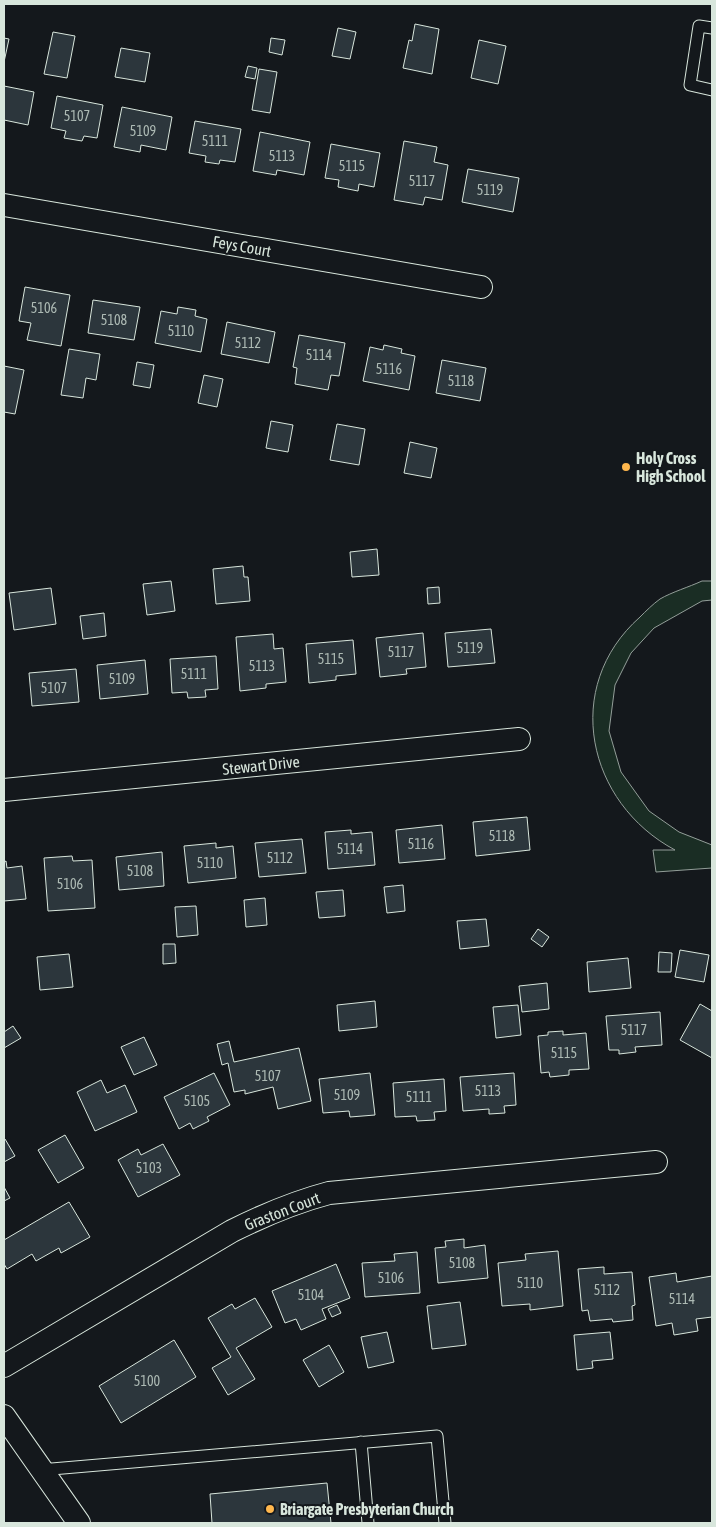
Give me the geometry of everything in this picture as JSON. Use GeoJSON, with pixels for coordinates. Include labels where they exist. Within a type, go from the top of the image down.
{"type":"FeatureCollection","features":[{"type":"Feature","properties":{"kind":"street","name":"Feys Court"},"geometry":{"type":"LineString","coordinates":[[4,204],[481,287]]}},
{"type":"Feature","properties":{"kind":"street","name":"Stewart Drive"},"geometry":{"type":"LineString","coordinates":[[4,790],[519,739]]}},
{"type":"Feature","properties":{"kind":"street","name":"Graston Court"},"geometry":{"type":"LineString","coordinates":[[4,1366],[232,1231],[266,1214],[297,1202],[329,1193],[656,1162]]}},
{"type":"Feature","properties":{"kind":"street"},"geometry":{"type":"LineString","coordinates":[[4,1416],[40,1470],[79,1523]]}},
{"type":"Feature","properties":{"kind":"lane"},"geometry":{"type":"LineString","coordinates":[[712,28],[699,26],[690,86],[712,90]]}},
{"type":"Feature","properties":{"kind":"lane"},"geometry":{"type":"LineString","coordinates":[[40,1470],[437,1436],[445,1523]]}},
{"type":"Feature","properties":{"kind":"lane"},"geometry":{"type":"LineString","coordinates":[[361,1442],[368,1523]]}},
{"type":"Feature","properties":{"kind":"green space"},"geometry":{"type":"Polygon","coordinates":[[[702,581],[712,581],[712,600],[702,601],[654,628],[631,653],[615,685],[609,731],[621,772],[649,811],[679,832],[712,845],[712,868],[656,872],[653,850],[675,850],[645,829],[621,804],[604,774],[595,742],[593,709],[600,676],[615,645],[640,617],[660,599],[702,581]]]}},
{"type":"Feature","properties":{"kind":"building"},"geometry":{"type":"Polygon","coordinates":[[[415,24],[439,29],[432,74],[403,68],[409,40],[412,41],[415,24]]]}},
{"type":"Feature","properties":{"kind":"building"},"geometry":{"type":"Polygon","coordinates":[[[338,28],[356,32],[350,59],[332,56],[338,28]]]}},
{"type":"Feature","properties":{"kind":"building"},"geometry":{"type":"Polygon","coordinates":[[[53,32],[75,36],[67,78],[44,74],[53,32]]]}},
{"type":"Feature","properties":{"kind":"building"},"geometry":{"type":"Polygon","coordinates":[[[4,38],[9,39],[4,62],[4,38]]]}},
{"type":"Feature","properties":{"kind":"building"},"geometry":{"type":"Polygon","coordinates":[[[271,38],[285,40],[282,55],[269,52],[271,38]]]}},
{"type":"Feature","properties":{"kind":"building"},"geometry":{"type":"Polygon","coordinates":[[[479,40],[506,46],[498,84],[471,78],[479,40]]]}},
{"type":"Feature","properties":{"kind":"building"},"geometry":{"type":"Polygon","coordinates":[[[121,48],[150,53],[145,82],[115,77],[121,48]]]}},
{"type":"Feature","properties":{"kind":"building"},"geometry":{"type":"Polygon","coordinates":[[[248,66],[257,68],[255,79],[245,77],[248,66]]]}},
{"type":"Feature","properties":{"kind":"building"},"geometry":{"type":"Polygon","coordinates":[[[259,69],[277,72],[270,113],[252,110],[259,69]]]}},
{"type":"Feature","properties":{"kind":"building"},"geometry":{"type":"Polygon","coordinates":[[[4,86],[34,92],[28,125],[4,120],[4,86]]]}},
{"type":"Feature","properties":{"kind":"building"},"geometry":{"type":"Polygon","coordinates":[[[57,96],[103,105],[97,138],[84,136],[82,141],[64,138],[66,131],[51,128],[57,96]]]}},
{"type":"Feature","properties":{"kind":"building"},"geometry":{"type":"Polygon","coordinates":[[[122,107],[172,117],[166,150],[141,145],[140,152],[114,147],[122,107]]]}},
{"type":"Feature","properties":{"kind":"building"},"geometry":{"type":"Polygon","coordinates":[[[195,121],[241,129],[235,162],[220,160],[219,164],[205,162],[206,156],[189,153],[195,121]]]}},
{"type":"Feature","properties":{"kind":"building"},"geometry":{"type":"Polygon","coordinates":[[[260,132],[310,142],[304,175],[277,170],[276,175],[253,171],[260,132]]]}},
{"type":"Feature","properties":{"kind":"building"},"geometry":{"type":"Polygon","coordinates":[[[404,141],[437,147],[434,162],[448,165],[442,200],[425,197],[423,205],[394,200],[404,141]]]}},
{"type":"Feature","properties":{"kind":"building"},"geometry":{"type":"Polygon","coordinates":[[[331,144],[380,153],[374,187],[359,184],[358,191],[338,187],[339,180],[325,178],[331,144]]]}},
{"type":"Feature","properties":{"kind":"building"},"geometry":{"type":"Polygon","coordinates":[[[468,169],[519,178],[513,212],[462,202],[468,169]]]}},
{"type":"Feature","properties":{"kind":"building"},"geometry":{"type":"Polygon","coordinates":[[[25,287],[70,295],[61,346],[27,340],[31,323],[19,321],[25,287]]]}},
{"type":"Feature","properties":{"kind":"building"},"geometry":{"type":"Polygon","coordinates":[[[93,300],[140,307],[134,340],[88,333],[93,300]]]}},
{"type":"Feature","properties":{"kind":"building"},"geometry":{"type":"Polygon","coordinates":[[[178,307],[196,310],[195,316],[207,319],[201,352],[155,343],[161,311],[177,314],[178,307]]]}},
{"type":"Feature","properties":{"kind":"building"},"geometry":{"type":"Polygon","coordinates":[[[227,322],[275,332],[269,363],[221,354],[227,322]]]}},
{"type":"Feature","properties":{"kind":"building"},"geometry":{"type":"Polygon","coordinates":[[[299,335],[345,343],[339,376],[331,375],[328,390],[295,384],[297,368],[293,367],[299,335]]]}},
{"type":"Feature","properties":{"kind":"building"},"geometry":{"type":"Polygon","coordinates":[[[384,345],[402,349],[401,353],[415,356],[409,390],[363,381],[370,347],[383,350],[384,345]]]}},
{"type":"Feature","properties":{"kind":"building"},"geometry":{"type":"Polygon","coordinates":[[[69,349],[100,354],[96,380],[86,378],[83,398],[61,395],[69,349]]]}},
{"type":"Feature","properties":{"kind":"building"},"geometry":{"type":"Polygon","coordinates":[[[442,360],[486,368],[480,401],[436,393],[442,360]]]}},
{"type":"Feature","properties":{"kind":"building"},"geometry":{"type":"Polygon","coordinates":[[[137,362],[154,365],[150,388],[133,385],[137,362]]]}},
{"type":"Feature","properties":{"kind":"building"},"geometry":{"type":"Polygon","coordinates":[[[4,366],[24,370],[15,414],[4,412],[4,366]]]}},
{"type":"Feature","properties":{"kind":"building"},"geometry":{"type":"Polygon","coordinates":[[[204,375],[223,379],[217,407],[198,403],[204,375]]]}},
{"type":"Feature","properties":{"kind":"building"},"geometry":{"type":"Polygon","coordinates":[[[271,421],[293,425],[288,452],[266,448],[271,421]]]}},
{"type":"Feature","properties":{"kind":"building"},"geometry":{"type":"Polygon","coordinates":[[[337,424],[365,429],[359,465],[330,460],[337,424]]]}},
{"type":"Feature","properties":{"kind":"building"},"geometry":{"type":"Polygon","coordinates":[[[410,442],[437,448],[431,478],[404,473],[410,442]]]}},
{"type":"Feature","properties":{"kind":"building"},"geometry":{"type":"Polygon","coordinates":[[[377,549],[379,575],[352,577],[350,552],[377,549]]]}},
{"type":"Feature","properties":{"kind":"building"},"geometry":{"type":"Polygon","coordinates":[[[243,566],[244,577],[248,577],[250,601],[216,604],[213,569],[243,566]]]}},
{"type":"Feature","properties":{"kind":"building"},"geometry":{"type":"Polygon","coordinates":[[[171,581],[175,611],[147,615],[143,584],[171,581]]]}},
{"type":"Feature","properties":{"kind":"building"},"geometry":{"type":"Polygon","coordinates":[[[439,587],[440,603],[428,604],[427,588],[439,587]]]}},
{"type":"Feature","properties":{"kind":"building"},"geometry":{"type":"Polygon","coordinates":[[[51,588],[56,624],[14,630],[9,593],[51,588]]]}},
{"type":"Feature","properties":{"kind":"building"},"geometry":{"type":"Polygon","coordinates":[[[104,613],[106,636],[83,639],[80,616],[104,613]]]}},
{"type":"Feature","properties":{"kind":"building"},"geometry":{"type":"Polygon","coordinates":[[[491,629],[495,663],[448,667],[445,633],[491,629]]]}},
{"type":"Feature","properties":{"kind":"building"},"geometry":{"type":"Polygon","coordinates":[[[423,633],[426,667],[406,669],[407,674],[380,677],[376,638],[423,633]]]}},
{"type":"Feature","properties":{"kind":"building"},"geometry":{"type":"Polygon","coordinates":[[[273,634],[274,649],[283,648],[286,682],[266,684],[266,688],[240,691],[236,637],[273,634]]]}},
{"type":"Feature","properties":{"kind":"building"},"geometry":{"type":"Polygon","coordinates":[[[353,640],[356,674],[336,676],[336,680],[309,683],[306,644],[353,640]]]}},
{"type":"Feature","properties":{"kind":"building"},"geometry":{"type":"Polygon","coordinates":[[[216,656],[218,689],[205,690],[206,697],[188,698],[187,692],[172,693],[170,659],[216,656]]]}},
{"type":"Feature","properties":{"kind":"building"},"geometry":{"type":"Polygon","coordinates":[[[145,660],[148,694],[100,699],[97,665],[145,660]]]}},
{"type":"Feature","properties":{"kind":"building"},"geometry":{"type":"Polygon","coordinates":[[[76,669],[79,702],[32,706],[29,673],[76,669]]]}},
{"type":"Feature","properties":{"kind":"building"},"geometry":{"type":"Polygon","coordinates":[[[527,817],[530,850],[476,856],[473,822],[527,817]]]}},
{"type":"Feature","properties":{"kind":"building"},"geometry":{"type":"Polygon","coordinates":[[[442,825],[445,859],[399,863],[396,830],[442,825]]]}},
{"type":"Feature","properties":{"kind":"building"},"geometry":{"type":"Polygon","coordinates":[[[351,830],[351,834],[372,832],[375,865],[328,869],[325,832],[351,830]]]}},
{"type":"Feature","properties":{"kind":"building"},"geometry":{"type":"Polygon","coordinates":[[[302,839],[306,873],[259,877],[255,843],[302,839]]]}},
{"type":"Feature","properties":{"kind":"building"},"geometry":{"type":"Polygon","coordinates":[[[216,843],[216,848],[233,846],[236,878],[188,883],[184,846],[216,843]]]}},
{"type":"Feature","properties":{"kind":"building"},"geometry":{"type":"Polygon","coordinates":[[[162,852],[164,886],[119,890],[116,857],[162,852]]]}},
{"type":"Feature","properties":{"kind":"building"},"geometry":{"type":"Polygon","coordinates":[[[72,856],[73,861],[92,860],[95,908],[48,911],[44,858],[72,856]]]}},
{"type":"Feature","properties":{"kind":"building"},"geometry":{"type":"Polygon","coordinates":[[[6,861],[7,868],[22,866],[26,899],[4,901],[4,862],[6,861]]]}},
{"type":"Feature","properties":{"kind":"building"},"geometry":{"type":"Polygon","coordinates":[[[403,885],[405,911],[387,913],[384,887],[403,885]]]}},
{"type":"Feature","properties":{"kind":"building"},"geometry":{"type":"Polygon","coordinates":[[[343,890],[345,916],[319,918],[316,892],[343,890]]]}},
{"type":"Feature","properties":{"kind":"building"},"geometry":{"type":"Polygon","coordinates":[[[265,898],[267,925],[246,927],[244,900],[265,898]]]}},
{"type":"Feature","properties":{"kind":"building"},"geometry":{"type":"Polygon","coordinates":[[[196,906],[198,935],[177,937],[175,907],[196,906]]]}},
{"type":"Feature","properties":{"kind":"building"},"geometry":{"type":"Polygon","coordinates":[[[486,919],[489,946],[460,949],[457,921],[486,919]]]}},
{"type":"Feature","properties":{"kind":"building"},"geometry":{"type":"Polygon","coordinates":[[[538,929],[549,937],[542,947],[531,939],[538,929]]]}},
{"type":"Feature","properties":{"kind":"building"},"geometry":{"type":"Polygon","coordinates":[[[163,944],[175,944],[176,963],[163,964],[163,944]]]}},
{"type":"Feature","properties":{"kind":"building"},"geometry":{"type":"Polygon","coordinates":[[[680,950],[709,955],[704,982],[675,977],[680,950]]]}},
{"type":"Feature","properties":{"kind":"building"},"geometry":{"type":"Polygon","coordinates":[[[659,952],[672,953],[671,972],[658,972],[659,952]]]}},
{"type":"Feature","properties":{"kind":"building"},"geometry":{"type":"Polygon","coordinates":[[[69,954],[73,987],[40,990],[37,957],[69,954]]]}},
{"type":"Feature","properties":{"kind":"building"},"geometry":{"type":"Polygon","coordinates":[[[628,958],[631,988],[589,992],[587,962],[628,958]]]}},
{"type":"Feature","properties":{"kind":"building"},"geometry":{"type":"Polygon","coordinates":[[[547,983],[549,1009],[522,1012],[519,986],[547,983]]]}},
{"type":"Feature","properties":{"kind":"building"},"geometry":{"type":"Polygon","coordinates":[[[375,1001],[377,1027],[339,1031],[337,1005],[375,1001]]]}},
{"type":"Feature","properties":{"kind":"building"},"geometry":{"type":"Polygon","coordinates":[[[700,1004],[712,1011],[712,1058],[680,1040],[700,1004]]]}},
{"type":"Feature","properties":{"kind":"building"},"geometry":{"type":"Polygon","coordinates":[[[518,1005],[521,1035],[496,1038],[493,1007],[518,1005]]]}},
{"type":"Feature","properties":{"kind":"building"},"geometry":{"type":"Polygon","coordinates":[[[660,1012],[662,1045],[635,1047],[636,1052],[619,1054],[619,1050],[609,1050],[606,1016],[660,1012]]]}},
{"type":"Feature","properties":{"kind":"building"},"geometry":{"type":"Polygon","coordinates":[[[13,1026],[21,1038],[4,1048],[4,1032],[13,1026]]]}},
{"type":"Feature","properties":{"kind":"building"},"geometry":{"type":"Polygon","coordinates":[[[563,1031],[563,1035],[586,1033],[589,1069],[569,1070],[569,1075],[550,1077],[549,1072],[541,1073],[538,1036],[548,1035],[548,1032],[563,1031]]]}},
{"type":"Feature","properties":{"kind":"building"},"geometry":{"type":"Polygon","coordinates":[[[144,1037],[157,1065],[134,1075],[121,1047],[144,1037]]]}},
{"type":"Feature","properties":{"kind":"building"},"geometry":{"type":"Polygon","coordinates":[[[229,1041],[234,1062],[299,1048],[311,1101],[278,1109],[273,1087],[245,1094],[245,1090],[234,1092],[228,1063],[222,1065],[217,1044],[229,1041]]]}},
{"type":"Feature","properties":{"kind":"building"},"geometry":{"type":"Polygon","coordinates":[[[214,1073],[230,1105],[207,1117],[209,1121],[193,1129],[190,1123],[179,1129],[164,1097],[214,1073]]]}},
{"type":"Feature","properties":{"kind":"building"},"geometry":{"type":"Polygon","coordinates":[[[370,1073],[375,1115],[350,1117],[349,1111],[323,1113],[319,1079],[370,1073]]]}},
{"type":"Feature","properties":{"kind":"building"},"geometry":{"type":"Polygon","coordinates":[[[514,1073],[516,1105],[504,1106],[505,1113],[489,1114],[489,1109],[463,1111],[460,1077],[514,1073]]]}},
{"type":"Feature","properties":{"kind":"building"},"geometry":{"type":"Polygon","coordinates":[[[444,1079],[446,1111],[434,1112],[435,1120],[417,1121],[416,1116],[395,1117],[393,1083],[444,1079]]]}},
{"type":"Feature","properties":{"kind":"building"},"geometry":{"type":"Polygon","coordinates":[[[101,1080],[107,1093],[125,1085],[137,1112],[95,1131],[77,1092],[101,1080]]]}},
{"type":"Feature","properties":{"kind":"building"},"geometry":{"type":"Polygon","coordinates":[[[65,1135],[84,1168],[58,1183],[38,1150],[65,1135]]]}},
{"type":"Feature","properties":{"kind":"building"},"geometry":{"type":"Polygon","coordinates":[[[4,1140],[15,1156],[4,1162],[4,1140]]]}},
{"type":"Feature","properties":{"kind":"building"},"geometry":{"type":"Polygon","coordinates":[[[163,1144],[180,1175],[138,1197],[118,1160],[138,1149],[141,1155],[163,1144]]]}},
{"type":"Feature","properties":{"kind":"building"},"geometry":{"type":"Polygon","coordinates":[[[4,1187],[10,1198],[4,1201],[4,1187]]]}},
{"type":"Feature","properties":{"kind":"building"},"geometry":{"type":"Polygon","coordinates":[[[69,1202],[90,1237],[61,1253],[59,1248],[36,1261],[32,1254],[7,1269],[4,1264],[4,1240],[69,1202]]]}},
{"type":"Feature","properties":{"kind":"building"},"geometry":{"type":"Polygon","coordinates":[[[464,1239],[464,1248],[485,1245],[488,1278],[438,1283],[435,1248],[446,1247],[445,1241],[464,1239]]]}},
{"type":"Feature","properties":{"kind":"building"},"geometry":{"type":"Polygon","coordinates":[[[558,1251],[563,1306],[530,1310],[530,1304],[502,1306],[498,1263],[526,1260],[525,1254],[558,1251]]]}},
{"type":"Feature","properties":{"kind":"building"},"geometry":{"type":"Polygon","coordinates":[[[417,1252],[420,1293],[365,1297],[362,1263],[395,1261],[394,1254],[417,1252]]]}},
{"type":"Feature","properties":{"kind":"building"},"geometry":{"type":"Polygon","coordinates":[[[336,1264],[350,1298],[322,1309],[326,1319],[301,1330],[296,1319],[285,1323],[272,1291],[336,1264]]]}},
{"type":"Feature","properties":{"kind":"building"},"geometry":{"type":"Polygon","coordinates":[[[604,1267],[604,1274],[632,1272],[635,1305],[632,1306],[633,1320],[613,1322],[612,1319],[590,1321],[588,1310],[582,1311],[578,1269],[604,1267]]]}},
{"type":"Feature","properties":{"kind":"building"},"geometry":{"type":"Polygon","coordinates":[[[676,1273],[677,1282],[712,1276],[712,1317],[696,1319],[698,1331],[674,1335],[672,1323],[656,1326],[649,1277],[676,1273]]]}},
{"type":"Feature","properties":{"kind":"building"},"geometry":{"type":"Polygon","coordinates":[[[255,1298],[272,1327],[236,1348],[255,1379],[228,1395],[212,1368],[231,1357],[208,1318],[232,1304],[235,1309],[255,1298]]]}},
{"type":"Feature","properties":{"kind":"building"},"geometry":{"type":"Polygon","coordinates":[[[460,1302],[466,1345],[432,1349],[427,1306],[460,1302]]]}},
{"type":"Feature","properties":{"kind":"building"},"geometry":{"type":"Polygon","coordinates":[[[337,1305],[341,1313],[332,1317],[328,1309],[337,1305]]]}},
{"type":"Feature","properties":{"kind":"building"},"geometry":{"type":"Polygon","coordinates":[[[387,1332],[394,1362],[368,1368],[361,1337],[387,1332]]]}},
{"type":"Feature","properties":{"kind":"building"},"geometry":{"type":"Polygon","coordinates":[[[610,1332],[613,1359],[592,1361],[593,1368],[577,1370],[574,1335],[610,1332]]]}},
{"type":"Feature","properties":{"kind":"building"},"geometry":{"type":"Polygon","coordinates":[[[174,1340],[196,1377],[121,1423],[99,1386],[174,1340]]]}},
{"type":"Feature","properties":{"kind":"building"},"geometry":{"type":"Polygon","coordinates":[[[329,1345],[344,1372],[319,1387],[303,1360],[329,1345]]]}},
{"type":"Feature","properties":{"kind":"building","name":"Briargate Presbyterian Church"},"geometry":{"type":"Polygon","coordinates":[[[327,1483],[331,1523],[212,1523],[210,1494],[327,1483]]]}},
{"type":"Feature","properties":{"kind":"place","name":"Holy Cross High School"},"geometry":{"type":"Point","coordinates":[626,467]}},
{"type":"Feature","properties":{"kind":"place","name":"Briargate Presbyterian Church"},"geometry":{"type":"Point","coordinates":[270,1509]}}]}
